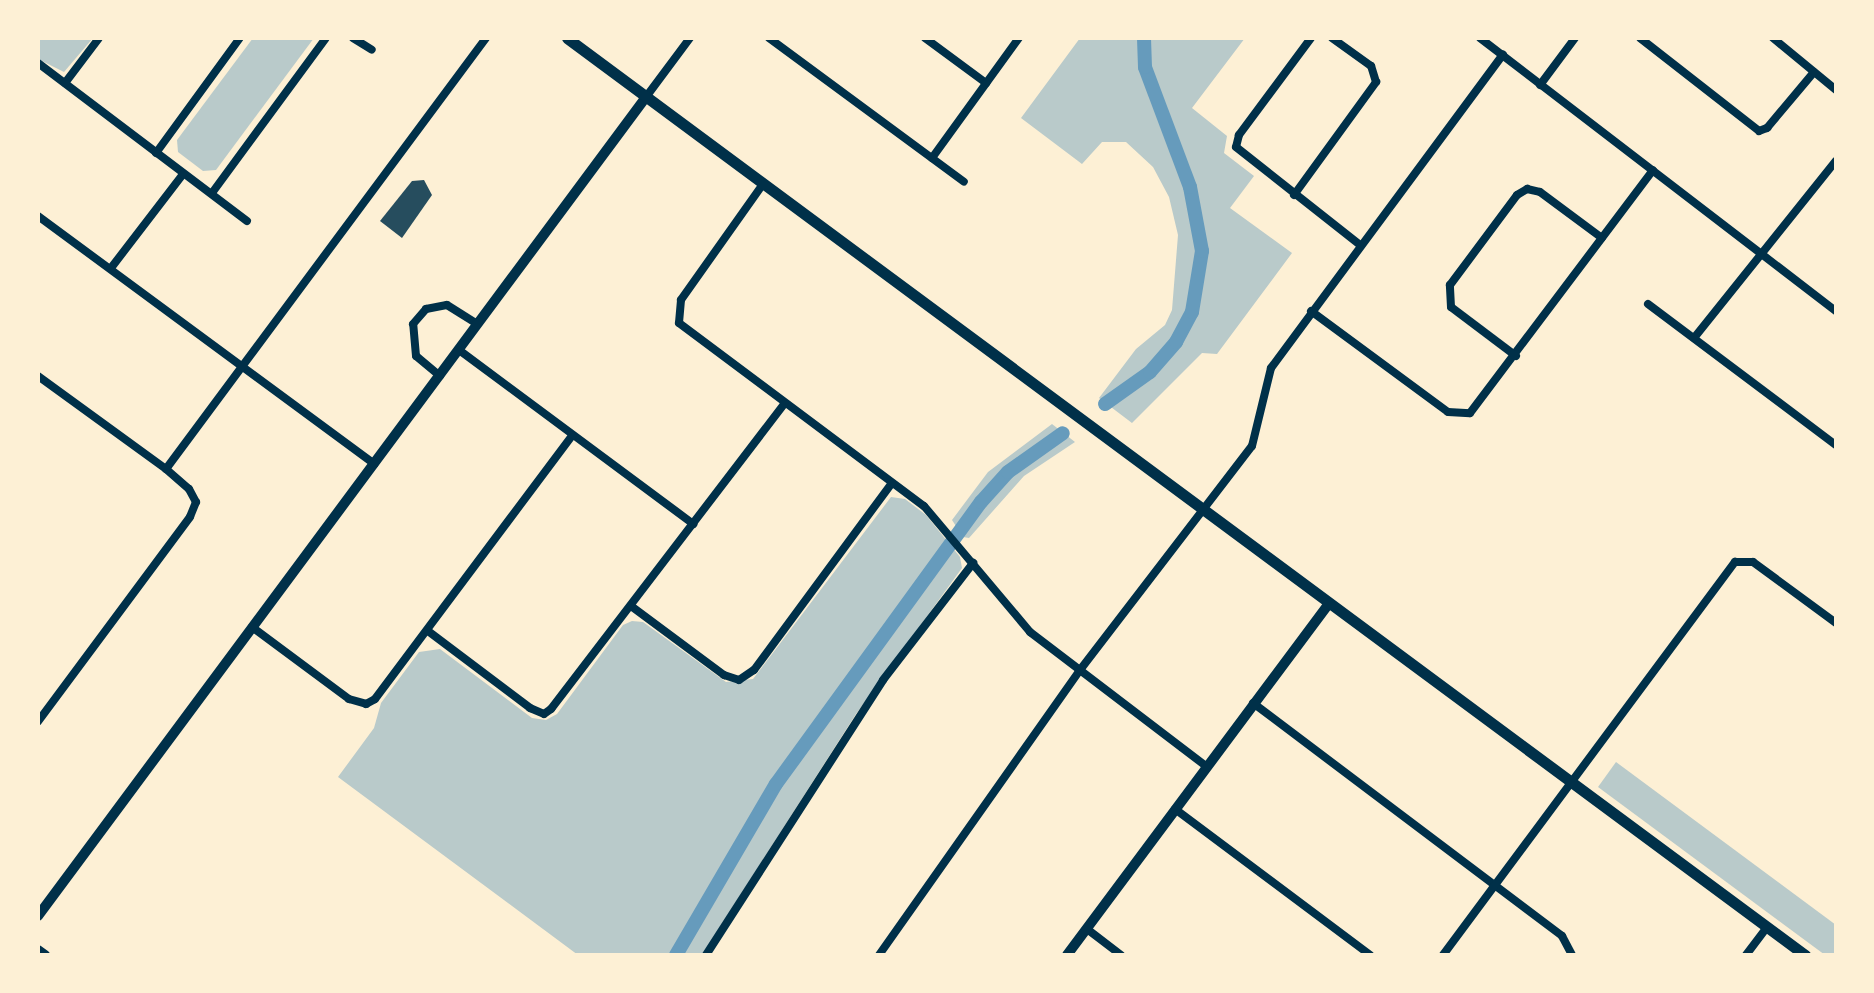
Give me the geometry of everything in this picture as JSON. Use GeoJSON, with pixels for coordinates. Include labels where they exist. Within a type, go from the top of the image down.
{"type":"FeatureCollection","features":[{"type":"Feature","properties":{"kind":"main road"},"geometry":{"type":"LineString","coordinates":[[567,38],[1805,955]]}},
{"type":"Feature","properties":{"kind":"street"},"geometry":{"type":"LineString","coordinates":[[65,83],[99,38]]}},
{"type":"Feature","properties":{"kind":"street"},"geometry":{"type":"LineString","coordinates":[[156,153],[240,38]]}},
{"type":"Feature","properties":{"kind":"street"},"geometry":{"type":"LineString","coordinates":[[212,193],[326,38]]}},
{"type":"Feature","properties":{"kind":"street"},"geometry":{"type":"LineString","coordinates":[[353,38],[372,50]]}},
{"type":"Feature","properties":{"kind":"street"},"geometry":{"type":"LineString","coordinates":[[166,469],[240,365],[486,38]]}},
{"type":"Feature","properties":{"kind":"street"},"geometry":{"type":"LineString","coordinates":[[38,916],[690,38]]}},
{"type":"Feature","properties":{"kind":"street"},"geometry":{"type":"LineString","coordinates":[[769,38],[964,182]]}},
{"type":"Feature","properties":{"kind":"street"},"geometry":{"type":"LineString","coordinates":[[925,38],[986,83]]}},
{"type":"Feature","properties":{"kind":"street"},"geometry":{"type":"LineString","coordinates":[[932,158],[1019,38]]}},
{"type":"Feature","properties":{"kind":"street"},"geometry":{"type":"LineString","coordinates":[[1311,38],[1236,143],[1241,155],[1360,245]]}},
{"type":"Feature","properties":{"kind":"street"},"geometry":{"type":"LineString","coordinates":[[1294,195],[1376,82],[1371,66],[1332,38]]}},
{"type":"Feature","properties":{"kind":"street"},"geometry":{"type":"LineString","coordinates":[[1480,38],[1762,251],[1836,311]]}},
{"type":"Feature","properties":{"kind":"street"},"geometry":{"type":"LineString","coordinates":[[1540,85],[1575,38]]}},
{"type":"Feature","properties":{"kind":"street"},"geometry":{"type":"LineString","coordinates":[[1640,38],[1759,131],[1814,72]]}},
{"type":"Feature","properties":{"kind":"street"},"geometry":{"type":"LineString","coordinates":[[1773,38],[1836,90]]}},
{"type":"Feature","properties":{"kind":"street"},"geometry":{"type":"LineString","coordinates":[[879,955],[1080,670],[1252,446],[1261,425],[1267,377],[1311,311],[1503,55]]}},
{"type":"Feature","properties":{"kind":"street"},"geometry":{"type":"LineString","coordinates":[[38,63],[247,221]]}},
{"type":"Feature","properties":{"kind":"street"},"geometry":{"type":"LineString","coordinates":[[1694,338],[1836,161]]}},
{"type":"Feature","properties":{"kind":"street"},"geometry":{"type":"LineString","coordinates":[[1311,311],[1456,415],[1476,409],[1653,170]]}},
{"type":"Feature","properties":{"kind":"street"},"geometry":{"type":"LineString","coordinates":[[111,268],[183,174]]}},
{"type":"Feature","properties":{"kind":"street"},"geometry":{"type":"LineString","coordinates":[[763,184],[681,300],[675,315],[685,330],[892,483],[949,534],[1030,632],[1207,767]]}},
{"type":"Feature","properties":{"kind":"street"},"geometry":{"type":"LineString","coordinates":[[1516,356],[1451,307],[1450,285],[1527,189],[1540,192],[1602,238]]}},
{"type":"Feature","properties":{"kind":"street"},"geometry":{"type":"LineString","coordinates":[[38,216],[374,464]]}},
{"type":"Feature","properties":{"kind":"street"},"geometry":{"type":"LineString","coordinates":[[1648,304],[1836,445]]}},
{"type":"Feature","properties":{"kind":"street"},"geometry":{"type":"LineString","coordinates":[[440,376],[416,356],[413,324],[426,309],[447,305],[478,324]]}},
{"type":"Feature","properties":{"kind":"street"},"geometry":{"type":"LineString","coordinates":[[459,350],[693,524]]}},
{"type":"Feature","properties":{"kind":"street"},"geometry":{"type":"LineString","coordinates":[[38,376],[166,469],[189,489],[194,509],[38,722]]}},
{"type":"Feature","properties":{"kind":"street"},"geometry":{"type":"LineString","coordinates":[[428,631],[544,714],[557,704],[784,404]]}},
{"type":"Feature","properties":{"kind":"street"},"geometry":{"type":"LineString","coordinates":[[252,627],[349,699],[366,704],[382,692],[572,436]]}},
{"type":"Feature","properties":{"kind":"street"},"geometry":{"type":"LineString","coordinates":[[631,606],[724,675],[739,680],[754,670],[892,483]]}},
{"type":"Feature","properties":{"kind":"street"},"geometry":{"type":"LineString","coordinates":[[1443,955],[1735,562],[1753,562],[1836,623]]}},
{"type":"Feature","properties":{"kind":"street"},"geometry":{"type":"LineString","coordinates":[[706,955],[883,680],[973,563]]}},
{"type":"Feature","properties":{"kind":"street"},"geometry":{"type":"LineString","coordinates":[[1067,955],[1329,603]]}},
{"type":"Feature","properties":{"kind":"street"},"geometry":{"type":"LineString","coordinates":[[1253,703],[1562,936],[1572,955]]}},
{"type":"Feature","properties":{"kind":"street"},"geometry":{"type":"LineString","coordinates":[[1175,809],[1370,955]]}},
{"type":"Feature","properties":{"kind":"street"},"geometry":{"type":"LineString","coordinates":[[1746,955],[1767,927]]}},
{"type":"Feature","properties":{"kind":"street"},"geometry":{"type":"LineString","coordinates":[[1087,929],[1121,955]]}},
{"type":"Feature","properties":{"kind":"street"},"geometry":{"type":"LineString","coordinates":[[38,950],[45,955]]}},
{"type":"Feature","properties":{"kind":"shaded area"},"geometry":{"type":"Polygon","coordinates":[[[38,38],[93,38],[64,72],[38,59],[38,38]]]}},
{"type":"Feature","properties":{"kind":"shaded area"},"geometry":{"type":"Polygon","coordinates":[[[253,38],[314,38],[216,170],[203,171],[178,152],[177,140],[253,38]]]}},
{"type":"Feature","properties":{"kind":"shaded area"},"geometry":{"type":"Polygon","coordinates":[[[1080,38],[1245,38],[1192,108],[1227,136],[1224,153],[1254,176],[1230,208],[1292,253],[1217,354],[1202,353],[1132,423],[1099,398],[1136,349],[1165,325],[1172,310],[1178,235],[1169,197],[1153,167],[1126,142],[1102,142],[1082,164],[1021,118],[1080,38]]]}},
{"type":"Feature","properties":{"kind":"shaded area"},"geometry":{"type":"Polygon","coordinates":[[[1052,424],[1075,442],[1024,476],[969,538],[963,537],[952,520],[988,472],[1052,424]]]}},
{"type":"Feature","properties":{"kind":"shaded area"},"geometry":{"type":"Polygon","coordinates":[[[891,497],[905,499],[926,515],[960,557],[962,568],[856,714],[702,955],[578,955],[338,777],[374,728],[381,703],[419,652],[440,649],[532,718],[546,720],[557,714],[623,625],[632,621],[643,622],[726,682],[753,679],[891,497]]]}},
{"type":"Feature","properties":{"kind":"shaded area"},"geometry":{"type":"Polygon","coordinates":[[[1616,762],[1836,925],[1836,955],[1825,955],[1598,787],[1616,762]]]}},
{"type":"Feature","properties":{"kind":"building"},"geometry":{"type":"Polygon","coordinates":[[[424,180],[432,195],[402,238],[380,221],[412,181],[424,180]]]}},
{"type":"Feature","properties":{"kind":"waterway"},"geometry":{"type":"LineString","coordinates":[[1105,404],[1150,372],[1176,342],[1192,312],[1202,251],[1190,187],[1145,67],[1144,38]]}},
{"type":"Feature","properties":{"kind":"waterway"},"geometry":{"type":"LineString","coordinates":[[676,955],[776,784],[981,502],[1008,472],[1063,433]]}}]}
